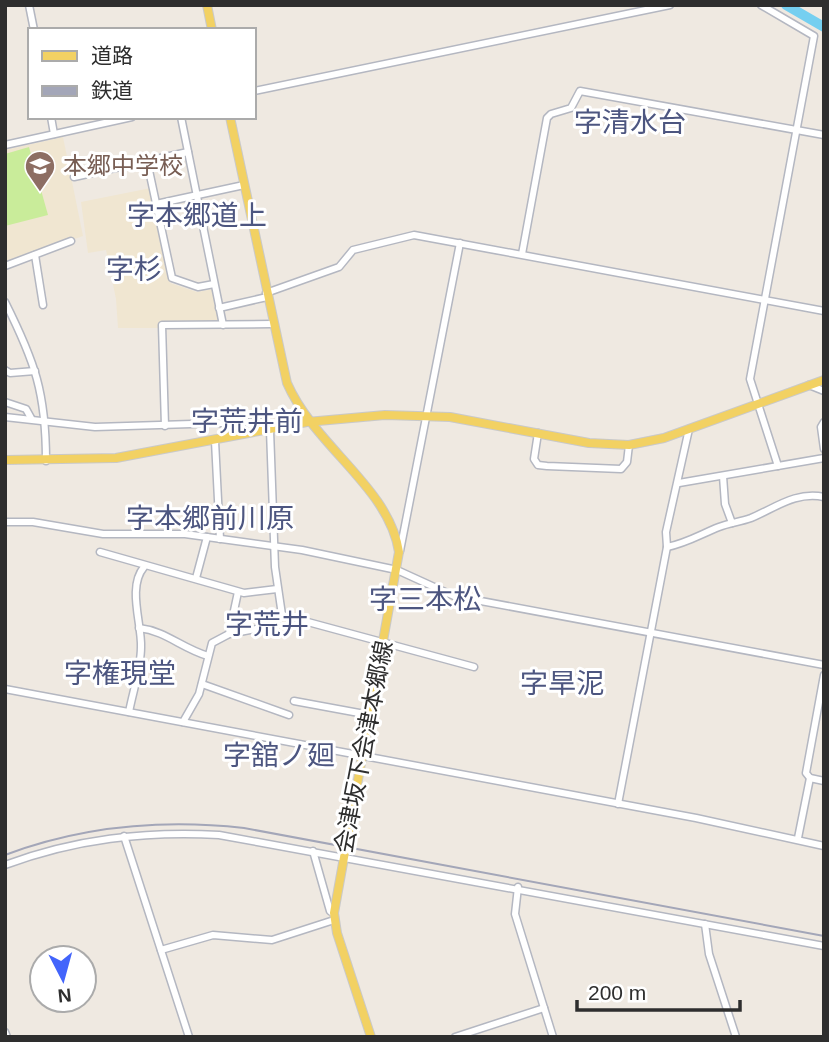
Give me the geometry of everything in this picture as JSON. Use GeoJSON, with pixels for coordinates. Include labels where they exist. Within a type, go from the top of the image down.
{"type":"FeatureCollection","features":[{"type":"Feature","properties":{"kind":"main road"},"geometry":{"type":"LineString","coordinates":[[207,5],[212,28]]}},
{"type":"Feature","properties":{"kind":"main road","name":"会津坂下会津本郷線"},"geometry":{"type":"LineString","coordinates":[[230,119],[272,324],[287,383],[307,422],[380,504],[393,524],[400,552],[334,917],[371,1037]]}},
{"type":"Feature","properties":{"kind":"main road"},"geometry":{"type":"LineString","coordinates":[[5,460],[116,458],[307,422],[351,417],[450,417],[589,443],[629,445],[664,438],[824,380]]}},
{"type":"Feature","properties":{"kind":"street"},"geometry":{"type":"LineString","coordinates":[[29,5],[34,28]]}},
{"type":"Feature","properties":{"kind":"street"},"geometry":{"type":"LineString","coordinates":[[256,91],[670,5]]}},
{"type":"Feature","properties":{"kind":"street"},"geometry":{"type":"LineString","coordinates":[[761,5],[814,36],[750,379],[756,405],[778,466]]}},
{"type":"Feature","properties":{"kind":"street"},"geometry":{"type":"LineString","coordinates":[[522,254],[547,118],[551,114],[571,108],[580,90],[824,135]]}},
{"type":"Feature","properties":{"kind":"street"},"geometry":{"type":"LineString","coordinates":[[51,119],[54,134]]}},
{"type":"Feature","properties":{"kind":"street"},"geometry":{"type":"LineString","coordinates":[[5,145],[123,119]]}},
{"type":"Feature","properties":{"kind":"street"},"geometry":{"type":"LineString","coordinates":[[180,119],[223,324]]}},
{"type":"Feature","properties":{"kind":"street"},"geometry":{"type":"LineString","coordinates":[[74,177],[188,152]]}},
{"type":"Feature","properties":{"kind":"street"},"geometry":{"type":"LineString","coordinates":[[147,161],[172,278],[198,287],[214,284]]}},
{"type":"Feature","properties":{"kind":"street"},"geometry":{"type":"LineString","coordinates":[[156,204],[244,185]]}},
{"type":"Feature","properties":{"kind":"street"},"geometry":{"type":"LineString","coordinates":[[219,308],[267,295],[339,267],[349,253],[358,248],[414,235],[824,311]]}},
{"type":"Feature","properties":{"kind":"street"},"geometry":{"type":"LineString","coordinates":[[5,266],[71,242]]}},
{"type":"Feature","properties":{"kind":"street"},"geometry":{"type":"LineString","coordinates":[[400,552],[460,243]]}},
{"type":"Feature","properties":{"kind":"street"},"geometry":{"type":"LineString","coordinates":[[35,255],[43,304]]}},
{"type":"Feature","properties":{"kind":"street"},"geometry":{"type":"LineString","coordinates":[[5,302],[35,371],[46,420],[46,461]]}},
{"type":"Feature","properties":{"kind":"street"},"geometry":{"type":"LineString","coordinates":[[165,426],[162,325],[272,324]]}},
{"type":"Feature","properties":{"kind":"street"},"geometry":{"type":"LineString","coordinates":[[5,370],[10,373],[35,371]]}},
{"type":"Feature","properties":{"kind":"street"},"geometry":{"type":"LineString","coordinates":[[808,385],[824,391]]}},
{"type":"Feature","properties":{"kind":"street"},"geometry":{"type":"LineString","coordinates":[[5,402],[26,409],[31,418]]}},
{"type":"Feature","properties":{"kind":"street"},"geometry":{"type":"LineString","coordinates":[[5,417],[95,427],[260,422],[268,430],[277,589],[282,614]]}},
{"type":"Feature","properties":{"kind":"street"},"geometry":{"type":"LineString","coordinates":[[824,422],[821,427],[824,449]]}},
{"type":"Feature","properties":{"kind":"street"},"geometry":{"type":"LineString","coordinates":[[618,804],[667,547],[666,532],[689,429]]}},
{"type":"Feature","properties":{"kind":"street"},"geometry":{"type":"LineString","coordinates":[[538,433],[534,459],[538,464],[547,466],[621,469],[627,462],[629,445]]}},
{"type":"Feature","properties":{"kind":"street"},"geometry":{"type":"LineString","coordinates":[[215,441],[220,539]]}},
{"type":"Feature","properties":{"kind":"street"},"geometry":{"type":"LineString","coordinates":[[679,483],[824,458]]}},
{"type":"Feature","properties":{"kind":"street"},"geometry":{"type":"LineString","coordinates":[[723,476],[725,504],[732,523]]}},
{"type":"Feature","properties":{"kind":"street"},"geometry":{"type":"LineString","coordinates":[[667,547],[695,540],[791,499],[809,495],[824,497]]}},
{"type":"Feature","properties":{"kind":"street"},"geometry":{"type":"LineString","coordinates":[[5,522],[33,522],[103,534],[157,533],[207,537],[275,547],[397,570],[454,596],[824,665]]}},
{"type":"Feature","properties":{"kind":"street"},"geometry":{"type":"LineString","coordinates":[[196,578],[207,537]]}},
{"type":"Feature","properties":{"kind":"street"},"geometry":{"type":"LineString","coordinates":[[100,552],[144,567],[196,578],[238,592],[277,589]]}},
{"type":"Feature","properties":{"kind":"street"},"geometry":{"type":"LineString","coordinates":[[129,712],[140,657],[136,605],[140,572],[144,567]]}},
{"type":"Feature","properties":{"kind":"street"},"geometry":{"type":"LineString","coordinates":[[229,634],[238,592]]}},
{"type":"Feature","properties":{"kind":"street"},"geometry":{"type":"LineString","coordinates":[[282,614],[474,667]]}},
{"type":"Feature","properties":{"kind":"street"},"geometry":{"type":"LineString","coordinates":[[183,722],[202,684],[212,643],[229,634],[272,626],[282,614]]}},
{"type":"Feature","properties":{"kind":"street"},"geometry":{"type":"LineString","coordinates":[[139,628],[160,631],[178,645],[208,656]]}},
{"type":"Feature","properties":{"kind":"street"},"geometry":{"type":"LineString","coordinates":[[799,838],[810,778],[806,772],[824,675]]}},
{"type":"Feature","properties":{"kind":"street"},"geometry":{"type":"LineString","coordinates":[[202,684],[289,715]]}},
{"type":"Feature","properties":{"kind":"street"},"geometry":{"type":"LineString","coordinates":[[5,689],[799,838],[824,846]]}},
{"type":"Feature","properties":{"kind":"street"},"geometry":{"type":"LineString","coordinates":[[294,701],[370,715]]}},
{"type":"Feature","properties":{"kind":"street"},"geometry":{"type":"LineString","coordinates":[[810,778],[824,781]]}},
{"type":"Feature","properties":{"kind":"street"},"geometry":{"type":"LineString","coordinates":[[5,865],[74,844],[124,836],[159,833],[219,835],[518,887],[824,946]]}},
{"type":"Feature","properties":{"kind":"street"},"geometry":{"type":"LineString","coordinates":[[124,836],[189,1037]]}},
{"type":"Feature","properties":{"kind":"street"},"geometry":{"type":"LineString","coordinates":[[161,950],[206,935],[272,940],[334,917],[313,851]]}},
{"type":"Feature","properties":{"kind":"street"},"geometry":{"type":"LineString","coordinates":[[518,887],[515,914],[553,1037]]}},
{"type":"Feature","properties":{"kind":"street"},"geometry":{"type":"LineString","coordinates":[[705,924],[709,954],[736,1037]]}},
{"type":"Feature","properties":{"kind":"street"},"geometry":{"type":"LineString","coordinates":[[455,1037],[544,1008]]}},
{"type":"Feature","properties":{"kind":"shaded area","name":"本郷中学校"},"geometry":{"type":"Polygon","coordinates":[[[63,137],[83,236],[5,264],[5,150],[63,137]]]}},
{"type":"Feature","properties":{"kind":"shaded area"},"geometry":{"type":"Polygon","coordinates":[[[151,188],[170,283],[197,292],[213,289],[218,322],[159,328],[118,328],[116,299],[106,250],[88,253],[81,202],[151,188]]]}},
{"type":"Feature","properties":{"kind":"green space"},"geometry":{"type":"Polygon","coordinates":[[[29,147],[48,215],[5,226],[5,154],[29,147]]]}},
{"type":"Feature","properties":{"kind":"waterway"},"geometry":{"type":"LineString","coordinates":[[786,5],[824,27]]}},
{"type":"Feature","properties":{"kind":"railway"},"geometry":{"type":"LineString","coordinates":[[5,855],[63,837],[93,831],[153,825],[214,825],[244,828],[824,936]]}},
{"type":"Feature","properties":{"kind":"place","name":"本郷中学校"},"geometry":{"type":"Point","coordinates":[40,193]}},
{"type":"Feature","properties":{"kind":"district","name":"字清水台"},"geometry":{"type":"Point","coordinates":[630,122]}},
{"type":"Feature","properties":{"kind":"district","name":"字本郷道上"},"geometry":{"type":"Point","coordinates":[197,215]}},
{"type":"Feature","properties":{"kind":"district","name":"字杉"},"geometry":{"type":"Point","coordinates":[134,269]}},
{"type":"Feature","properties":{"kind":"district","name":"字荒井前"},"geometry":{"type":"Point","coordinates":[247,421]}},
{"type":"Feature","properties":{"kind":"district","name":"字本郷前川原"},"geometry":{"type":"Point","coordinates":[210,518]}},
{"type":"Feature","properties":{"kind":"district","name":"字三本松"},"geometry":{"type":"Point","coordinates":[425,599]}},
{"type":"Feature","properties":{"kind":"district","name":"字荒井"},"geometry":{"type":"Point","coordinates":[267,624]}},
{"type":"Feature","properties":{"kind":"district","name":"字権現堂"},"geometry":{"type":"Point","coordinates":[120,673]}},
{"type":"Feature","properties":{"kind":"district","name":"字旱泥"},"geometry":{"type":"Point","coordinates":[562,683]}},
{"type":"Feature","properties":{"kind":"district","name":"字舘ノ廻"},"geometry":{"type":"Point","coordinates":[279,755]}}]}
